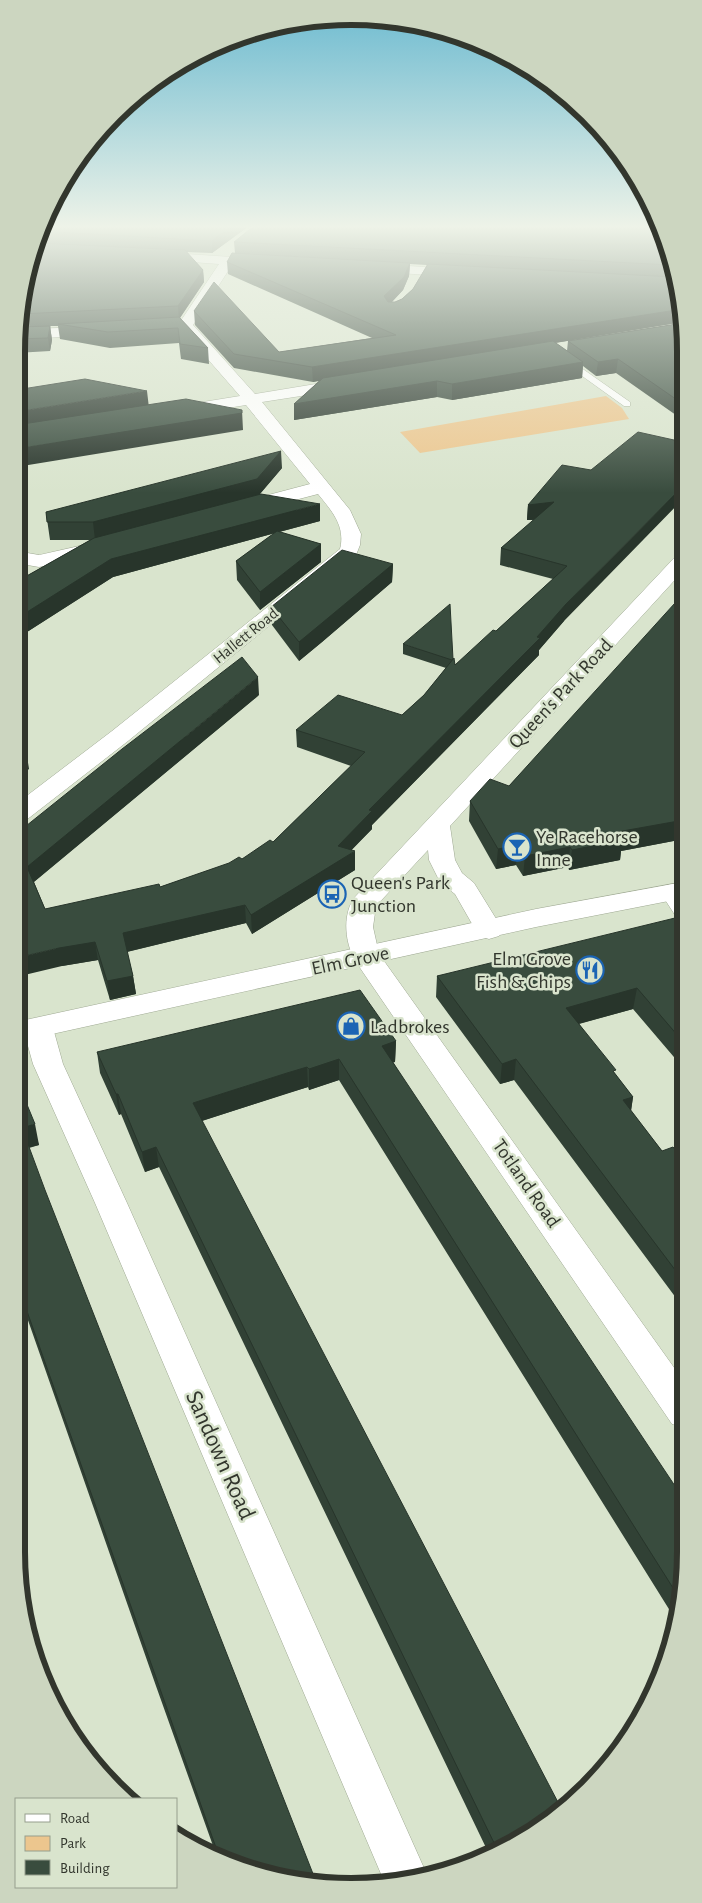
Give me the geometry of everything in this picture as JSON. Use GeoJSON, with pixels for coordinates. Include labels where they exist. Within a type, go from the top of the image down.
{"type":"FeatureCollection","features":[{"type":"Feature","properties":{"kind":"street"},"geometry":{"type":"LineString","coordinates":[[166,327],[185,325],[191,315]]}},
{"type":"Feature","properties":{"kind":"street","name":"Hallett Road"},"geometry":{"type":"LineString","coordinates":[[25,809],[120,736],[349,551],[353,540],[350,526],[341,510],[247,394],[185,325]]}},
{"type":"Feature","properties":{"kind":"street"},"geometry":{"type":"LineString","coordinates":[[26,335],[111,330]]}},
{"type":"Feature","properties":{"kind":"street"},"geometry":{"type":"LineString","coordinates":[[162,413],[357,382]]}},
{"type":"Feature","properties":{"kind":"street"},"geometry":{"type":"LineString","coordinates":[[229,512],[322,487]]}},
{"type":"Feature","properties":{"kind":"street"},"geometry":{"type":"LineString","coordinates":[[25,559],[39,561],[58,558],[115,543]]}},
{"type":"Feature","properties":{"kind":"street"},"geometry":{"type":"LineString","coordinates":[[25,573],[39,561]]}},
{"type":"Feature","properties":{"kind":"street","name":"Queen's Park Road"},"geometry":{"type":"LineString","coordinates":[[366,955],[359,927],[363,904],[677,567]]}},
{"type":"Feature","properties":{"kind":"street"},"geometry":{"type":"LineString","coordinates":[[646,601],[669,607]]}},
{"type":"Feature","properties":{"kind":"street"},"geometry":{"type":"LineString","coordinates":[[437,825],[442,860],[451,878],[465,889],[490,930]]}},
{"type":"Feature","properties":{"kind":"street","name":"Elm Grove"},"geometry":{"type":"LineString","coordinates":[[27,1030],[366,955],[490,930],[536,918],[677,898]]}},
{"type":"Feature","properties":{"kind":"street","name":"Totland Road"},"geometry":{"type":"LineString","coordinates":[[366,955],[677,1401]]}},
{"type":"Feature","properties":{"kind":"street","name":"Sandown Road"},"geometry":{"type":"LineString","coordinates":[[27,1030],[48,1064],[111,1202],[404,1874]]}},
{"type":"Feature","properties":{"kind":"lane"},"geometry":{"type":"LineString","coordinates":[[562,350],[627,404]]}},
{"type":"Feature","properties":{"kind":"green space"},"geometry":{"type":"Polygon","coordinates":[[[606,396],[622,408],[629,419],[420,453],[400,432],[606,396]]]}},
{"type":"Feature","properties":{"kind":"building"},"geometry":{"type":"Polygon","coordinates":[[[198,315],[244,315],[279,352],[396,335],[349,315],[646,315],[312,367],[234,354],[198,315]]]}},
{"type":"Feature","properties":{"kind":"building"},"geometry":{"type":"Polygon","coordinates":[[[179,317],[208,348],[180,344],[178,328],[108,332],[58,324],[179,317]]]}},
{"type":"Feature","properties":{"kind":"building"},"geometry":{"type":"Polygon","coordinates":[[[675,324],[677,400],[618,359],[598,362],[568,341],[675,324]]]}},
{"type":"Feature","properties":{"kind":"building"},"geometry":{"type":"Polygon","coordinates":[[[50,326],[48,338],[26,339],[26,327],[50,326]]]}},
{"type":"Feature","properties":{"kind":"building"},"geometry":{"type":"Polygon","coordinates":[[[553,341],[583,362],[452,384],[437,381],[294,404],[323,378],[553,341]]]}},
{"type":"Feature","properties":{"kind":"building"},"geometry":{"type":"Polygon","coordinates":[[[85,379],[147,391],[25,411],[25,389],[85,379]]]}},
{"type":"Feature","properties":{"kind":"building"},"geometry":{"type":"Polygon","coordinates":[[[186,399],[242,410],[242,413],[25,448],[25,424],[186,399]]]}},
{"type":"Feature","properties":{"kind":"building"},"geometry":{"type":"Polygon","coordinates":[[[638,432],[677,441],[677,492],[566,604],[537,637],[540,638],[369,810],[372,811],[338,846],[355,851],[251,915],[245,905],[123,933],[133,976],[107,981],[95,942],[25,956],[25,827],[242,657],[258,677],[27,867],[45,909],[159,884],[160,887],[229,863],[239,857],[242,859],[270,840],[273,842],[365,752],[296,730],[338,695],[402,715],[424,695],[454,658],[455,665],[493,630],[496,631],[567,566],[501,548],[554,502],[528,505],[562,465],[591,470],[638,432]]]}},
{"type":"Feature","properties":{"kind":"building"},"geometry":{"type":"Polygon","coordinates":[[[281,451],[257,479],[93,522],[47,522],[46,512],[281,451]]]}},
{"type":"Feature","properties":{"kind":"building"},"geometry":{"type":"Polygon","coordinates":[[[261,494],[320,504],[111,559],[25,613],[25,577],[94,538],[261,494]]]}},
{"type":"Feature","properties":{"kind":"building"},"geometry":{"type":"Polygon","coordinates":[[[277,531],[321,544],[260,592],[236,561],[277,531]]]}},
{"type":"Feature","properties":{"kind":"building"},"geometry":{"type":"Polygon","coordinates":[[[342,550],[393,564],[299,642],[271,607],[342,550]]]}},
{"type":"Feature","properties":{"kind":"building"},"geometry":{"type":"Polygon","coordinates":[[[675,603],[677,604],[677,821],[617,832],[623,840],[572,850],[570,847],[525,856],[518,845],[498,849],[470,801],[490,779],[509,786],[675,603]]]}},
{"type":"Feature","properties":{"kind":"building"},"geometry":{"type":"Polygon","coordinates":[[[450,604],[452,660],[403,644],[450,604]]]}},
{"type":"Feature","properties":{"kind":"building"},"geometry":{"type":"Polygon","coordinates":[[[675,918],[677,920],[677,1035],[637,988],[566,1008],[616,1070],[613,1071],[633,1097],[623,1100],[662,1151],[673,1147],[677,1152],[677,1272],[516,1059],[502,1064],[437,976],[675,918]]]}},
{"type":"Feature","properties":{"kind":"building"},"geometry":{"type":"Polygon","coordinates":[[[360,990],[396,1041],[382,1046],[677,1489],[677,1552],[674,1590],[339,1059],[309,1069],[307,1067],[287,1073],[193,1103],[558,1803],[532,1823],[495,1844],[156,1147],[142,1152],[118,1094],[116,1094],[97,1052],[360,990]]]}},
{"type":"Feature","properties":{"kind":"building"},"geometry":{"type":"Polygon","coordinates":[[[25,1100],[35,1124],[25,1127],[25,1100]]]}},
{"type":"Feature","properties":{"kind":"building"},"geometry":{"type":"Polygon","coordinates":[[[25,1136],[314,1876],[267,1867],[246,1861],[216,1848],[25,1306],[25,1136]]]}},
{"type":"Feature","properties":{"kind":"place","name":"Ye Racehorse Inne"},"geometry":{"type":"Point","coordinates":[517,847]}},
{"type":"Feature","properties":{"kind":"place","name":"Queen's Park Junction"},"geometry":{"type":"Point","coordinates":[332,894]}},
{"type":"Feature","properties":{"kind":"place","name":"Elm Grove Fish & Chips"},"geometry":{"type":"Point","coordinates":[590,970]}},
{"type":"Feature","properties":{"kind":"place","name":"Ladbrokes"},"geometry":{"type":"Point","coordinates":[351,1026]}}]}
